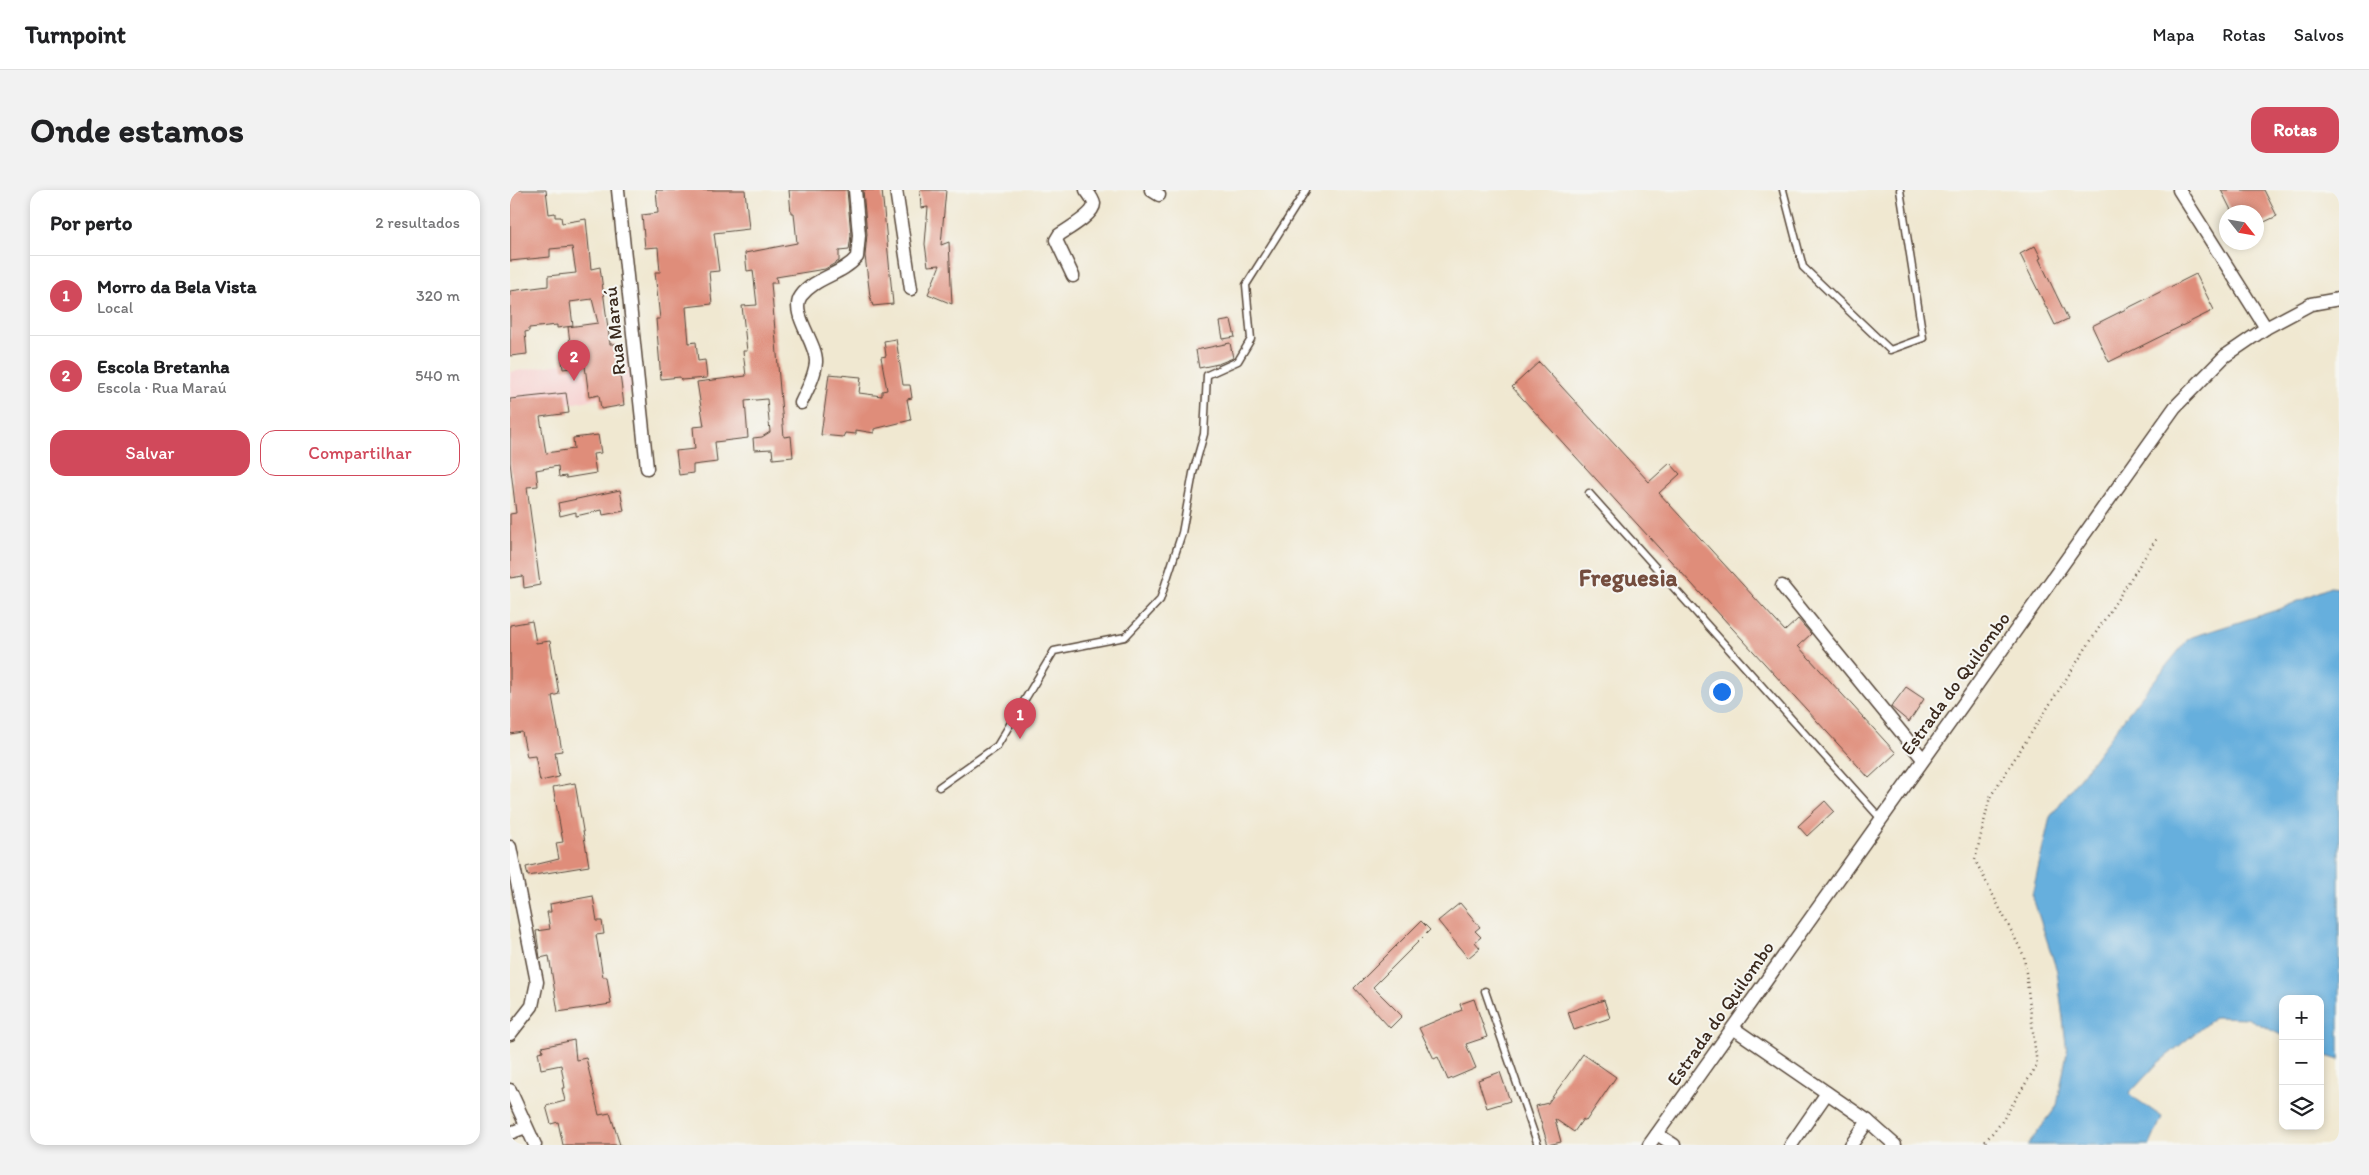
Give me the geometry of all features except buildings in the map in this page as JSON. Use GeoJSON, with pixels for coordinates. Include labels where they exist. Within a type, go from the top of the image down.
{"type":"FeatureCollection","features":[{"type":"Feature","properties":{"kind":"street","name":"Rua Maraú"},"geometry":{"type":"LineString","coordinates":[[618,190],[647,468]]}},
{"type":"Feature","properties":{"kind":"street"},"geometry":{"type":"LineString","coordinates":[[801,402],[812,377],[816,361],[811,340],[797,307],[799,298],[811,286],[838,274],[857,257],[859,235],[855,190]]}},
{"type":"Feature","properties":{"kind":"street"},"geometry":{"type":"LineString","coordinates":[[896,190],[911,289]]}},
{"type":"Feature","properties":{"kind":"street"},"geometry":{"type":"LineString","coordinates":[[1073,276],[1056,240],[1059,235],[1091,213],[1094,201],[1086,190]]}},
{"type":"Feature","properties":{"kind":"street"},"geometry":{"type":"LineString","coordinates":[[2179,190],[2266,328]]}},
{"type":"Feature","properties":{"kind":"street","name":"Estrada do Quilombo"},"geometry":{"type":"LineString","coordinates":[[1649,1145],[2175,407],[2225,356],[2266,328],[2311,304],[2339,299]]}},
{"type":"Feature","properties":{"kind":"street"},"geometry":{"type":"LineString","coordinates":[[1782,586],[1923,759]]}},
{"type":"Feature","properties":{"kind":"street"},"geometry":{"type":"LineString","coordinates":[[510,847],[537,982],[532,1006],[510,1034]]}},
{"type":"Feature","properties":{"kind":"street"},"geometry":{"type":"LineString","coordinates":[[1733,1028],[1868,1121],[1895,1145]]}},
{"type":"Feature","properties":{"kind":"street"},"geometry":{"type":"LineString","coordinates":[[510,1090],[534,1145]]}},
{"type":"Feature","properties":{"kind":"street"},"geometry":{"type":"LineString","coordinates":[[1791,1145],[1827,1093]]}},
{"type":"Feature","properties":{"kind":"street"},"geometry":{"type":"LineString","coordinates":[[1851,1145],[1868,1121]]}},
{"type":"Feature","properties":{"kind":"street"},"geometry":{"type":"LineString","coordinates":[[510,1133],[526,1127]]}},
{"type":"Feature","properties":{"kind":"street"},"geometry":{"type":"LineString","coordinates":[[1657,1134],[1674,1145]]}},
{"type":"Feature","properties":{"kind":"lane"},"geometry":{"type":"LineString","coordinates":[[939,787],[997,746],[1054,651],[1125,637],[1160,600],[1182,533],[1193,473],[1204,434],[1207,375],[1238,361],[1251,339],[1246,285],[1306,190]]}},
{"type":"Feature","properties":{"kind":"lane"},"geometry":{"type":"LineString","coordinates":[[1783,190],[1802,267],[1890,350],[1923,338],[1900,190]]}},
{"type":"Feature","properties":{"kind":"lane"},"geometry":{"type":"LineString","coordinates":[[1590,493],[1881,819]]}},
{"type":"Feature","properties":{"kind":"lane"},"geometry":{"type":"LineString","coordinates":[[1486,991],[1538,1145]]}},
{"type":"Feature","properties":{"kind":"path"},"geometry":{"type":"LineString","coordinates":[[1982,1145],[2001,1122],[2037,1065],[2024,956],[1975,860],[1990,797],[2157,538]]}},
{"type":"Feature","properties":{"kind":"shaded area"},"geometry":{"type":"Polygon","coordinates":[[[635,352],[639,391],[510,415],[510,372],[635,352]]]}},
{"type":"Feature","properties":{"kind":"water"},"geometry":{"type":"Polygon","coordinates":[[[2330,587],[2339,588],[2339,1060],[2324,1055],[2324,995],[2279,995],[2279,1034],[2247,1018],[2215,1017],[2158,1063],[2129,1094],[2162,1117],[2150,1145],[2028,1145],[2057,1106],[2067,1052],[2057,971],[2032,895],[2050,817],[2136,703],[2189,638],[2280,609],[2330,587]]]}},
{"type":"Feature","properties":{"kind":"place","name":"Escola Bretanha"},"geometry":{"type":"Point","coordinates":[574,381]}},
{"type":"Feature","properties":{"kind":"place","name":"Morro da Bela Vista"},"geometry":{"type":"Point","coordinates":[1020,739]}},
{"type":"Feature","properties":{"kind":"district","name":"Freguesia"},"geometry":{"type":"Point","coordinates":[1628,578]}}]}
